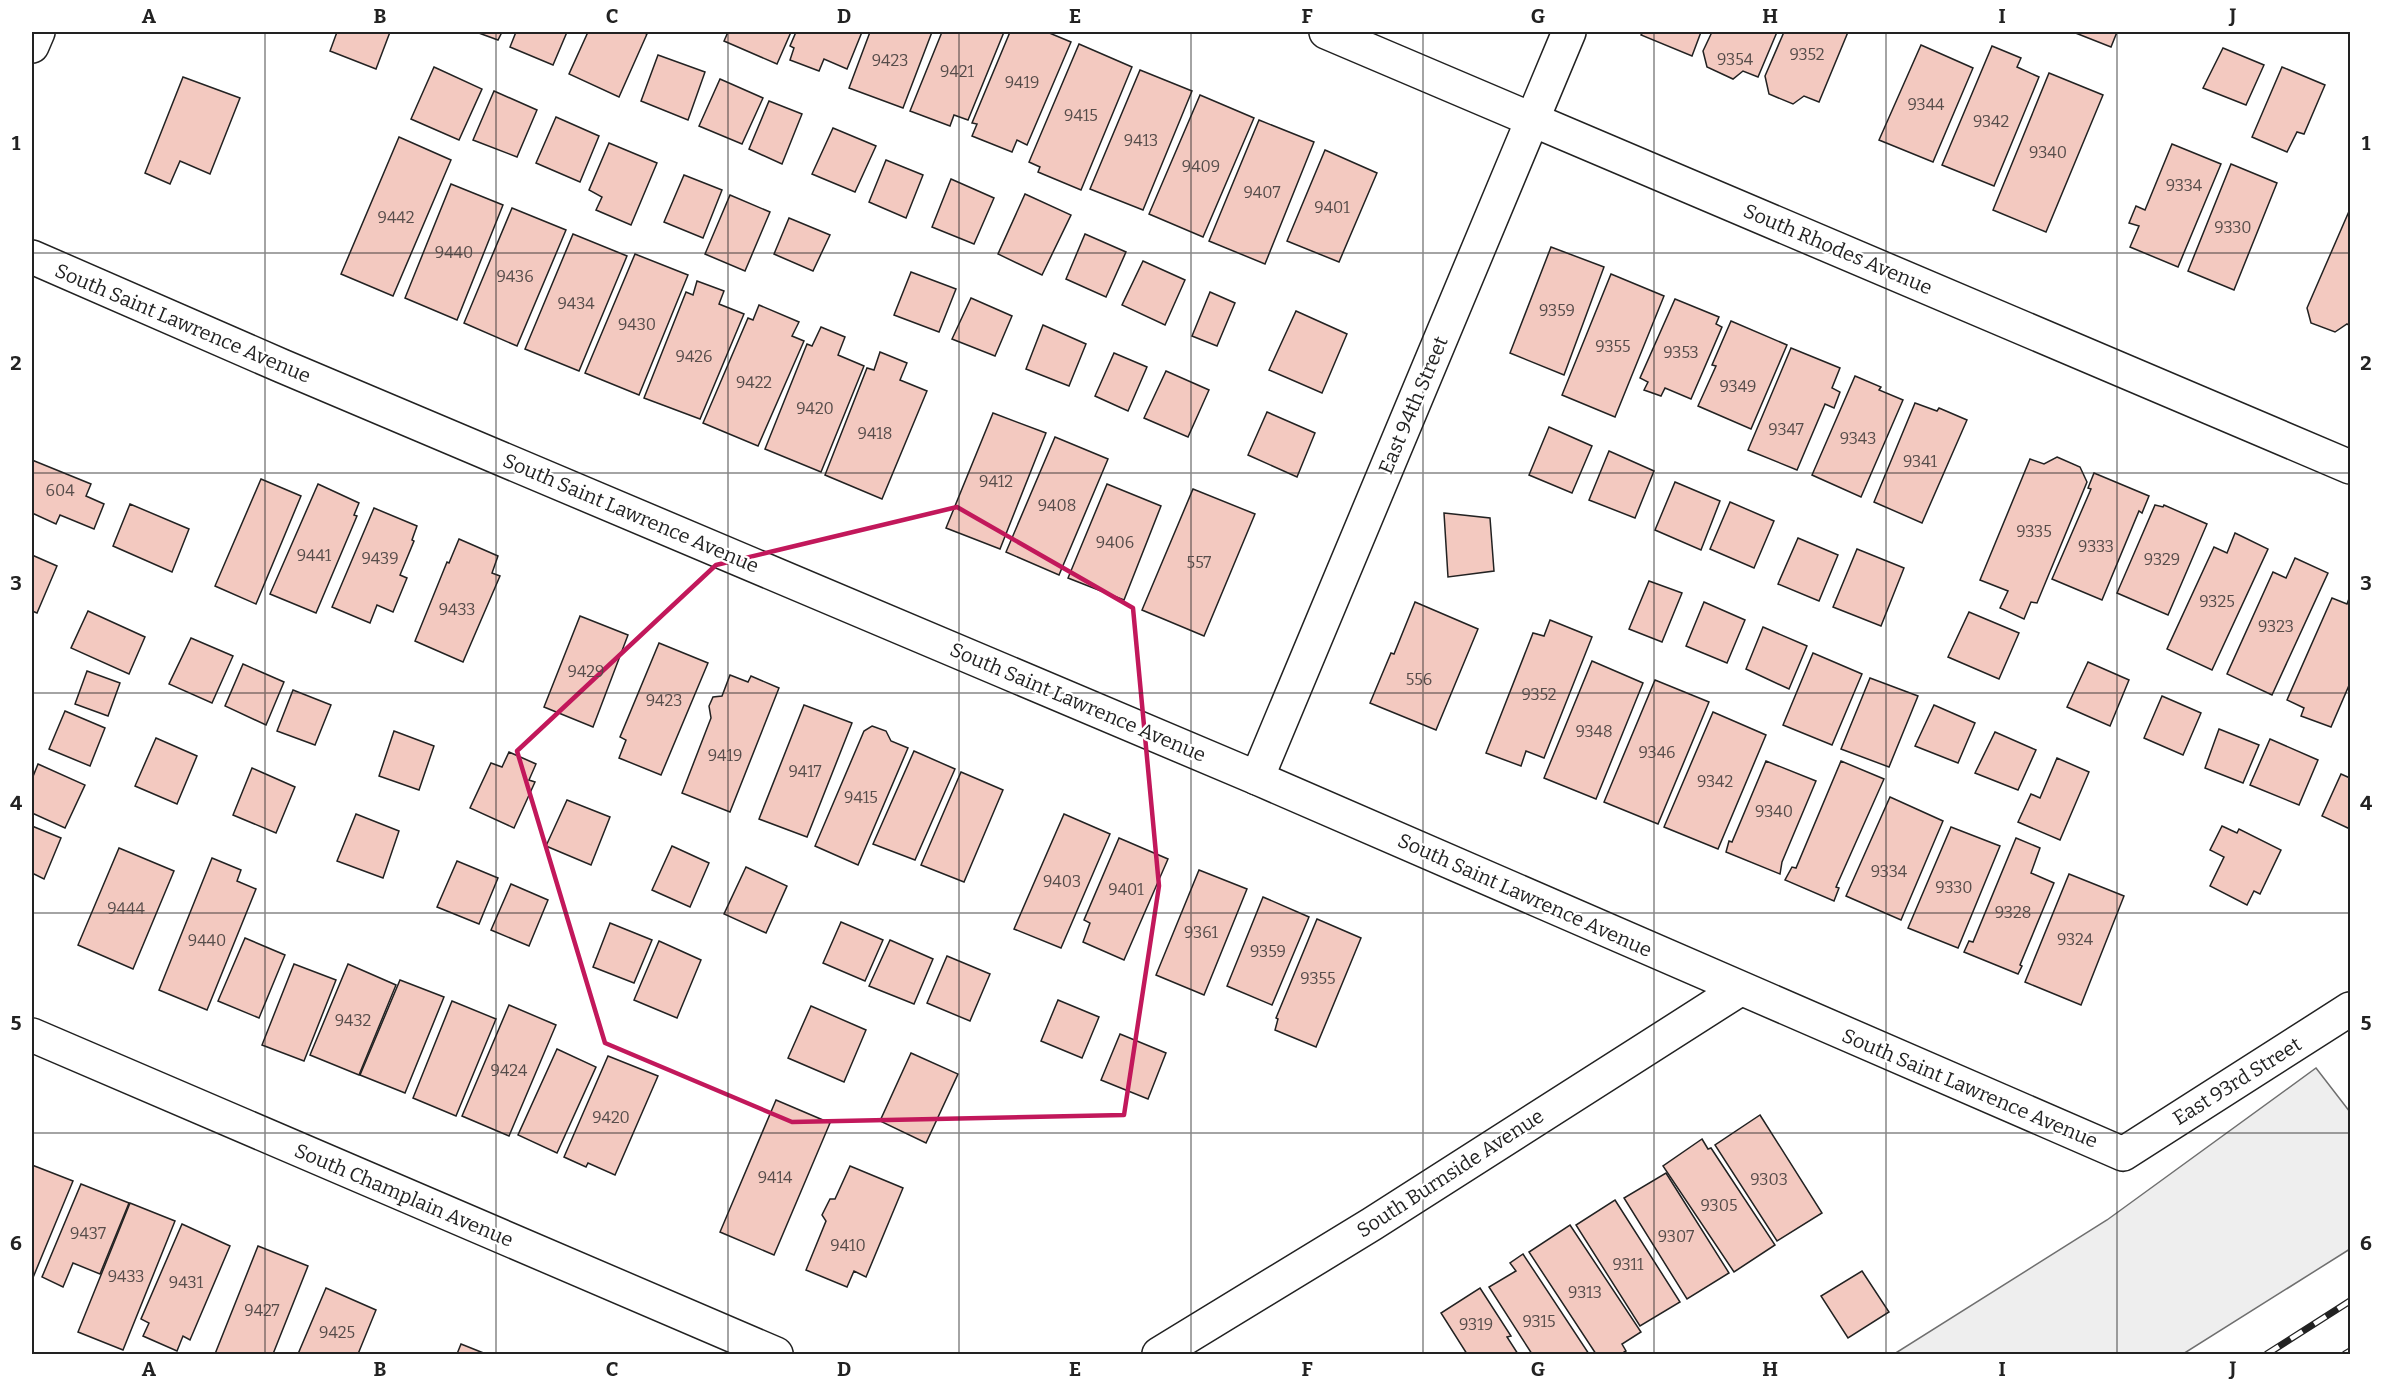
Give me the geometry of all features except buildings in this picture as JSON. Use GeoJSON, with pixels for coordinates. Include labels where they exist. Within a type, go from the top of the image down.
{"type":"FeatureCollection","features":[{"type":"Feature","properties":{"kind":"street"},"geometry":{"type":"LineString","coordinates":[[32,46],[38,32]]}},
{"type":"Feature","properties":{"kind":"street","name":"South Rhodes Avenue"},"geometry":{"type":"LineString","coordinates":[[1326,32],[2350,467]]}},
{"type":"Feature","properties":{"kind":"street","name":"East 94th Street"},"geometry":{"type":"LineString","coordinates":[[1257,778],[1569,32]]}},
{"type":"Feature","properties":{"kind":"street","name":"South Saint Lawrence Avenue"},"geometry":{"type":"LineString","coordinates":[[32,257],[282,366],[1257,778],[2123,1154]]}},
{"type":"Feature","properties":{"kind":"street","name":"South Burnside Avenue"},"geometry":{"type":"LineString","coordinates":[[1159,1354],[1382,1217],[1740,989]]}},
{"type":"Feature","properties":{"kind":"street","name":"East 93rd Street"},"geometry":{"type":"LineString","coordinates":[[2123,1154],[2350,1009]]}},
{"type":"Feature","properties":{"kind":"street","name":"South Champlain Avenue"},"geometry":{"type":"LineString","coordinates":[[32,1035],[776,1354]]}},
{"type":"Feature","properties":{"kind":"highlighted area"},"geometry":{"type":"Polygon","coordinates":[[[957,507],[1133,608],[1159,886],[1124,1115],[792,1122],[605,1043],[517,751],[716,565],[957,507]]]}},
{"type":"Feature","properties":{"kind":"shaded area"},"geometry":{"type":"Polygon","coordinates":[[[2316,1068],[2350,1112],[2350,1249],[2183,1354],[1894,1354],[2107,1220],[2316,1068]]]}},
{"type":"Feature","properties":{"kind":"railway"},"geometry":{"type":"LineString","coordinates":[[2267,1354],[2350,1301]]}},
{"type":"Feature","properties":{"kind":"railway"},"geometry":{"type":"LineString","coordinates":[[2345,1354],[2350,1351]]}}]}
